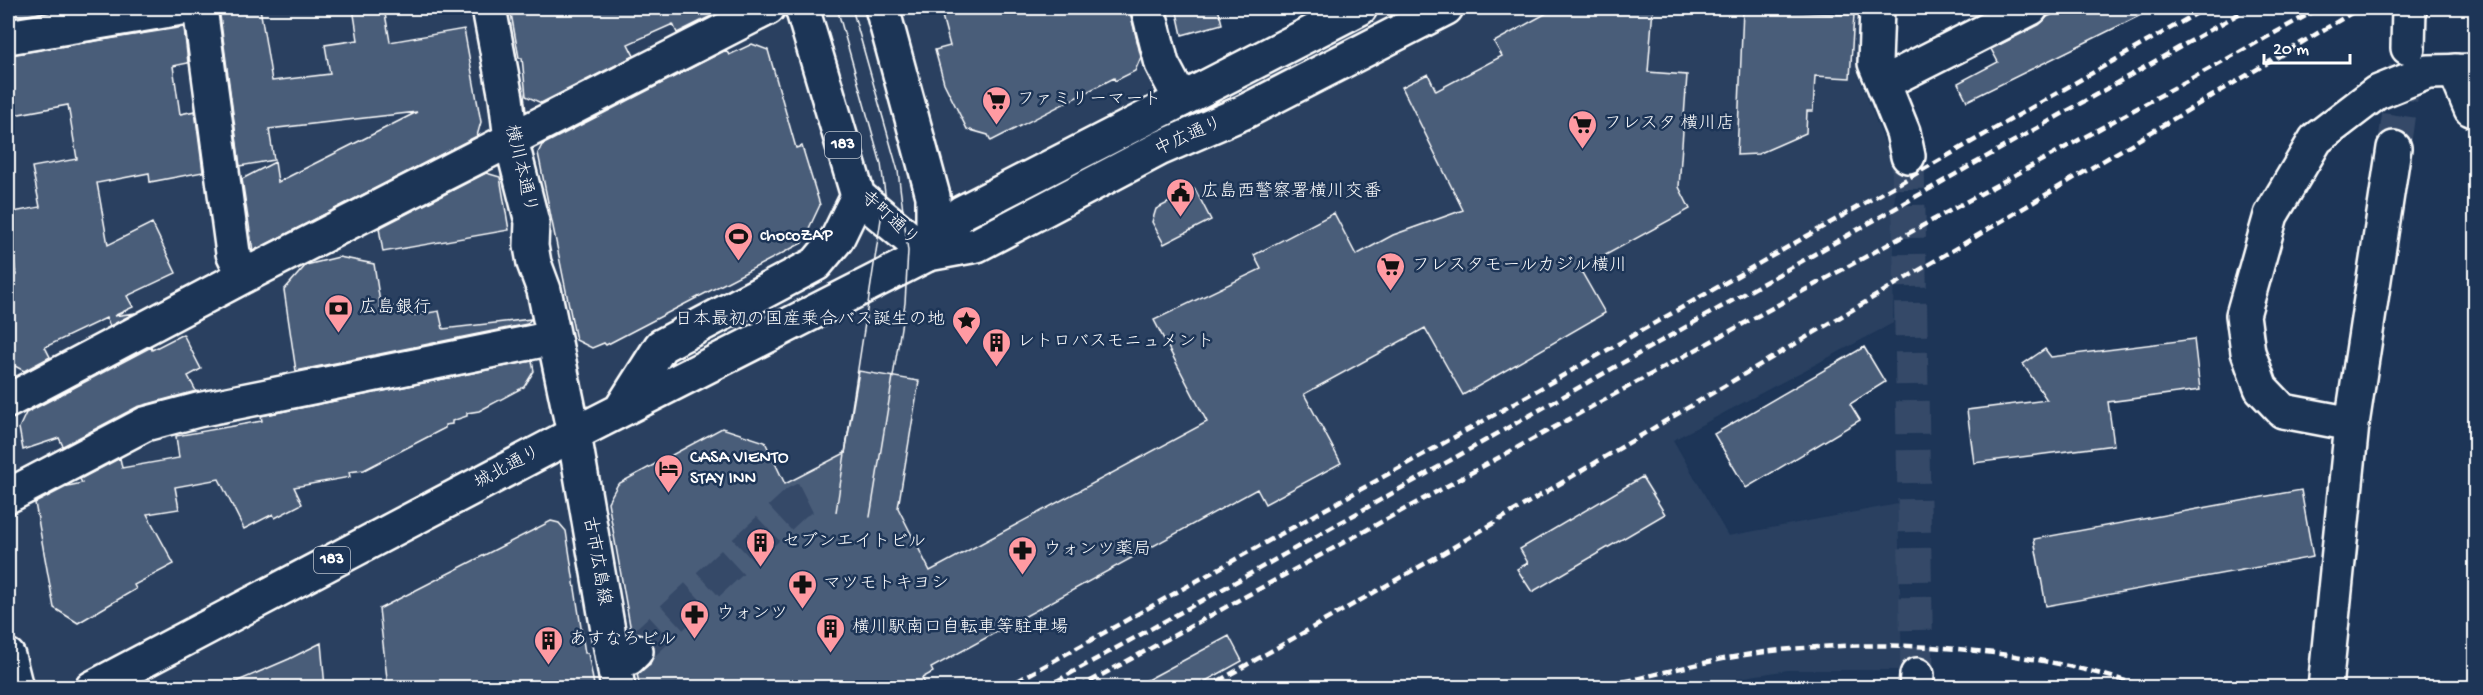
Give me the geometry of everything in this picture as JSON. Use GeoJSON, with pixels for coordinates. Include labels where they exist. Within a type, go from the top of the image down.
{"type":"FeatureCollection","features":[{"type":"Feature","properties":{"kind":"main road"},"geometry":{"type":"LineString","coordinates":[[8,37],[182,8]]}},
{"type":"Feature","properties":{"kind":"main road"},"geometry":{"type":"LineString","coordinates":[[200,8],[233,253],[244,276]]}},
{"type":"Feature","properties":{"kind":"main road","name":"横川本通り"},"geometry":{"type":"LineString","coordinates":[[489,8],[506,99],[511,140],[532,222],[534,263],[544,290],[574,434]]}},
{"type":"Feature","properties":{"kind":"main road"},"geometry":{"type":"LineString","coordinates":[[8,401],[244,276],[768,8]]}},
{"type":"Feature","properties":{"kind":"main road","name":"寺町通り"},"geometry":{"type":"LineString","coordinates":[[802,8],[858,196],[928,254]]}},
{"type":"Feature","properties":{"kind":"main road","name":"寺町通り"},"geometry":{"type":"LineString","coordinates":[[882,8],[933,196],[933,224],[928,254]]}},
{"type":"Feature","properties":{"kind":"main road"},"geometry":{"type":"LineString","coordinates":[[1148,8],[1162,63],[1181,100]]}},
{"type":"Feature","properties":{"kind":"main road","name":"中広通り"},"geometry":{"type":"LineString","coordinates":[[928,254],[977,245],[1161,148],[1244,112],[1446,8]]}},
{"type":"Feature","properties":{"kind":"main road"},"geometry":{"type":"LineString","coordinates":[[1877,8],[1875,63],[1885,82],[1908,156]]}},
{"type":"Feature","properties":{"kind":"main road"},"geometry":{"type":"LineString","coordinates":[[1885,82],[2031,8]]}},
{"type":"Feature","properties":{"kind":"main road"},"geometry":{"type":"LineString","coordinates":[[2408,48],[2409,8]]}},
{"type":"Feature","properties":{"kind":"main road"},"geometry":{"type":"LineString","coordinates":[[928,254],[961,213],[1181,100],[1342,12],[1351,57]]}},
{"type":"Feature","properties":{"kind":"main road"},"geometry":{"type":"LineString","coordinates":[[2352,424],[2283,411],[2260,388],[2248,352],[2243,315],[2271,215],[2316,139],[2376,93],[2428,72],[2465,70],[2471,109],[2475,111]]}},
{"type":"Feature","properties":{"kind":"main road"},"geometry":{"type":"LineString","coordinates":[[2325,687],[2352,424],[2394,148]]}},
{"type":"Feature","properties":{"kind":"main road"},"geometry":{"type":"LineString","coordinates":[[621,410],[662,346],[816,264],[837,239],[858,196]]}},
{"type":"Feature","properties":{"kind":"main road","name":"城北通り"},"geometry":{"type":"LineString","coordinates":[[92,687],[574,434],[928,254]]}},
{"type":"Feature","properties":{"kind":"main road"},"geometry":{"type":"LineString","coordinates":[[8,496],[145,424],[198,410],[553,338]]}},
{"type":"Feature","properties":{"kind":"main road","name":"古市広島線"},"geometry":{"type":"LineString","coordinates":[[574,434],[628,665]]}},
{"type":"Feature","properties":{"kind":"main road"},"geometry":{"type":"LineString","coordinates":[[8,656],[16,687]]}},
{"type":"Feature","properties":{"kind":"shaded area"},"geometry":{"type":"Polygon","coordinates":[[[8,8],[1145,8],[1174,122],[1393,8],[1858,8],[1857,72],[1895,170],[1893,323],[1673,440],[1728,536],[1898,504],[1902,670],[1788,670],[1675,688],[8,687],[8,8]]]}},
{"type":"Feature","properties":{"kind":"building"},"geometry":{"type":"Polygon","coordinates":[[[8,8],[71,8],[8,18],[8,8]]]}},
{"type":"Feature","properties":{"kind":"building"},"geometry":{"type":"Polygon","coordinates":[[[219,8],[260,8],[272,81],[330,74],[325,45],[358,40],[353,8],[384,8],[390,42],[464,29],[481,122],[477,136],[253,251],[242,179],[275,162],[278,182],[417,112],[269,129],[274,160],[240,166],[219,8]]]}},
{"type":"Feature","properties":{"kind":"building"},"geometry":{"type":"Polygon","coordinates":[[[510,8],[708,8],[711,16],[677,33],[673,24],[628,44],[634,56],[541,103],[526,96],[522,58],[519,58],[510,8]]]}},
{"type":"Feature","properties":{"kind":"building"},"geometry":{"type":"Polygon","coordinates":[[[940,8],[1129,8],[1141,57],[1135,71],[1115,81],[1114,78],[991,141],[988,135],[967,129],[944,83],[935,50],[950,46],[940,8]]]}},
{"type":"Feature","properties":{"kind":"building"},"geometry":{"type":"Polygon","coordinates":[[[1176,8],[1218,8],[1222,24],[1182,35],[1176,8]]]}},
{"type":"Feature","properties":{"kind":"building"},"geometry":{"type":"Polygon","coordinates":[[[1556,8],[1653,8],[1648,72],[1687,75],[1679,187],[1690,209],[1580,269],[1605,313],[1463,395],[1425,328],[1304,394],[1341,463],[1265,504],[1257,489],[931,668],[933,672],[922,678],[927,687],[640,687],[637,674],[650,664],[654,648],[662,640],[631,631],[608,502],[618,484],[722,428],[765,442],[785,484],[845,453],[859,371],[919,381],[898,508],[930,571],[1207,422],[1154,320],[1261,269],[1254,255],[1334,213],[1356,255],[1393,235],[1463,210],[1402,87],[1428,74],[1436,91],[1502,56],[1494,42],[1556,8]]]}},
{"type":"Feature","properties":{"kind":"building"},"geometry":{"type":"Polygon","coordinates":[[[2066,8],[2155,8],[1967,101],[1958,83],[1998,62],[1991,49],[2039,25],[2047,17],[2066,8]]]}},
{"type":"Feature","properties":{"kind":"building"},"geometry":{"type":"Polygon","coordinates":[[[1743,9],[1854,15],[1850,78],[1815,76],[1813,111],[1807,111],[1806,133],[1758,154],[1737,155],[1743,9]]]}},
{"type":"Feature","properties":{"kind":"building"},"geometry":{"type":"Polygon","coordinates":[[[184,27],[188,63],[173,66],[180,114],[195,111],[203,172],[150,182],[149,173],[97,183],[108,245],[152,223],[176,273],[127,296],[133,307],[114,316],[135,313],[110,326],[106,318],[45,347],[50,357],[24,371],[13,365],[8,332],[8,276],[16,275],[8,213],[40,207],[32,167],[77,159],[68,105],[8,116],[8,55],[184,27]]]}},
{"type":"Feature","properties":{"kind":"building"},"geometry":{"type":"Polygon","coordinates":[[[752,44],[768,50],[796,148],[802,146],[820,205],[802,243],[606,345],[604,343],[592,348],[576,340],[538,153],[542,145],[726,50],[729,55],[752,44]]]}},
{"type":"Feature","properties":{"kind":"building"},"geometry":{"type":"Polygon","coordinates":[[[486,173],[500,177],[509,230],[383,252],[379,228],[486,173]]]}},
{"type":"Feature","properties":{"kind":"building"},"geometry":{"type":"Polygon","coordinates":[[[1195,189],[1211,220],[1164,244],[1152,222],[1156,209],[1195,189]]]}},
{"type":"Feature","properties":{"kind":"building"},"geometry":{"type":"Polygon","coordinates":[[[339,257],[374,264],[381,309],[409,304],[411,316],[439,311],[443,329],[531,319],[527,324],[296,371],[284,290],[306,265],[339,257]]]}},
{"type":"Feature","properties":{"kind":"building"},"geometry":{"type":"Polygon","coordinates":[[[183,334],[201,369],[188,376],[196,391],[137,407],[63,446],[59,438],[23,450],[19,428],[26,413],[151,347],[152,350],[183,334]]]}},
{"type":"Feature","properties":{"kind":"building"},"geometry":{"type":"Polygon","coordinates":[[[2194,339],[2200,390],[2108,402],[2114,445],[1974,463],[1967,410],[2047,400],[2023,364],[2045,349],[2051,357],[2194,339]]]}},
{"type":"Feature","properties":{"kind":"building"},"geometry":{"type":"Polygon","coordinates":[[[1864,347],[1885,382],[1850,404],[1860,420],[1746,488],[1714,434],[1864,347]]]}},
{"type":"Feature","properties":{"kind":"building"},"geometry":{"type":"Polygon","coordinates":[[[532,361],[534,371],[524,387],[479,411],[467,413],[467,416],[452,421],[452,424],[445,425],[445,428],[364,470],[349,472],[350,477],[294,487],[302,504],[275,518],[273,514],[244,529],[219,479],[175,487],[179,509],[147,514],[174,564],[134,585],[136,589],[78,623],[54,608],[35,503],[68,486],[82,483],[80,479],[120,458],[122,468],[179,458],[176,436],[262,421],[261,416],[532,361]]]}},
{"type":"Feature","properties":{"kind":"building"},"geometry":{"type":"Polygon","coordinates":[[[1642,477],[1665,514],[1532,592],[1517,569],[1528,563],[1520,549],[1642,477]]]}},
{"type":"Feature","properties":{"kind":"building"},"geometry":{"type":"Polygon","coordinates":[[[2301,490],[2313,557],[2046,606],[2034,539],[2301,490]]]}},
{"type":"Feature","properties":{"kind":"building"},"geometry":{"type":"Polygon","coordinates":[[[551,521],[559,523],[566,531],[585,653],[588,653],[594,685],[582,687],[388,687],[379,609],[551,521]]]}},
{"type":"Feature","properties":{"kind":"building"},"geometry":{"type":"Polygon","coordinates":[[[1229,636],[1242,661],[1195,687],[1134,687],[1229,636]]]}},
{"type":"Feature","properties":{"kind":"building"},"geometry":{"type":"Polygon","coordinates":[[[321,643],[325,687],[224,687],[289,659],[321,643]]]}},
{"type":"Feature","properties":{"kind":"tunnel"},"geometry":{"type":"LineString","coordinates":[[2394,148],[2407,55]]}},
{"type":"Feature","properties":{"kind":"tunnel"},"geometry":{"type":"LineString","coordinates":[[1908,156],[1917,675]]}},
{"type":"Feature","properties":{"kind":"tunnel"},"geometry":{"type":"LineString","coordinates":[[636,651],[797,502],[807,497]]}},
{"type":"Feature","properties":{"kind":"tram line"},"geometry":{"type":"LineString","coordinates":[[836,512],[885,193],[881,164],[837,8]]}},
{"type":"Feature","properties":{"kind":"tram line"},"geometry":{"type":"LineString","coordinates":[[852,8],[898,171],[908,251],[905,303],[870,517]]}},
{"type":"Feature","properties":{"kind":"railway"},"geometry":{"type":"LineString","coordinates":[[1005,688],[1485,420],[2206,8]]}},
{"type":"Feature","properties":{"kind":"railway"},"geometry":{"type":"LineString","coordinates":[[1044,688],[2249,8]]}},
{"type":"Feature","properties":{"kind":"railway"},"geometry":{"type":"LineString","coordinates":[[1078,688],[2320,8]]}},
{"type":"Feature","properties":{"kind":"railway"},"geometry":{"type":"LineString","coordinates":[[1206,688],[1440,555],[2360,8]]}},
{"type":"Feature","properties":{"kind":"railway"},"geometry":{"type":"LineString","coordinates":[[1598,688],[1689,666],[1757,653],[1873,645],[1920,646],[2012,656],[2058,664],[2148,688]]}},
{"type":"Feature","properties":{"kind":"place","name":"ファミリーマート"},"geometry":{"type":"Point","coordinates":[996,126]}},
{"type":"Feature","properties":{"kind":"place","name":"フレスタ 横川店"},"geometry":{"type":"Point","coordinates":[1583,150]}},
{"type":"Feature","properties":{"kind":"place","name":"広島西警察署横川交番"},"geometry":{"type":"Point","coordinates":[1180,218]}},
{"type":"Feature","properties":{"kind":"place","name":"chocoZAP"},"geometry":{"type":"Point","coordinates":[739,262]}},
{"type":"Feature","properties":{"kind":"place","name":"フレスタモールカジル横川"},"geometry":{"type":"Point","coordinates":[1391,292]}},
{"type":"Feature","properties":{"kind":"place","name":"広島銀行"},"geometry":{"type":"Point","coordinates":[338,334]}},
{"type":"Feature","properties":{"kind":"place","name":"日本最初の国産乗合バス誕生の地"},"geometry":{"type":"Point","coordinates":[966,346]}},
{"type":"Feature","properties":{"kind":"place","name":"レトロバスモニュメント"},"geometry":{"type":"Point","coordinates":[996,368]}},
{"type":"Feature","properties":{"kind":"place","name":"CASA VIENTO STAY INN"},"geometry":{"type":"Point","coordinates":[669,494]}},
{"type":"Feature","properties":{"kind":"place","name":"セブンエイトビル"},"geometry":{"type":"Point","coordinates":[761,568]}},
{"type":"Feature","properties":{"kind":"place","name":"ウォンツ薬局"},"geometry":{"type":"Point","coordinates":[1022,576]}},
{"type":"Feature","properties":{"kind":"place","name":"マツモトキヨシ"},"geometry":{"type":"Point","coordinates":[802,610]}},
{"type":"Feature","properties":{"kind":"place","name":"ウォンツ"},"geometry":{"type":"Point","coordinates":[695,640]}},
{"type":"Feature","properties":{"kind":"place","name":"横川駅南口自転車等駐車場"},"geometry":{"type":"Point","coordinates":[831,654]}},
{"type":"Feature","properties":{"kind":"place","name":"あすなろビル"},"geometry":{"type":"Point","coordinates":[548,666]}}]}
